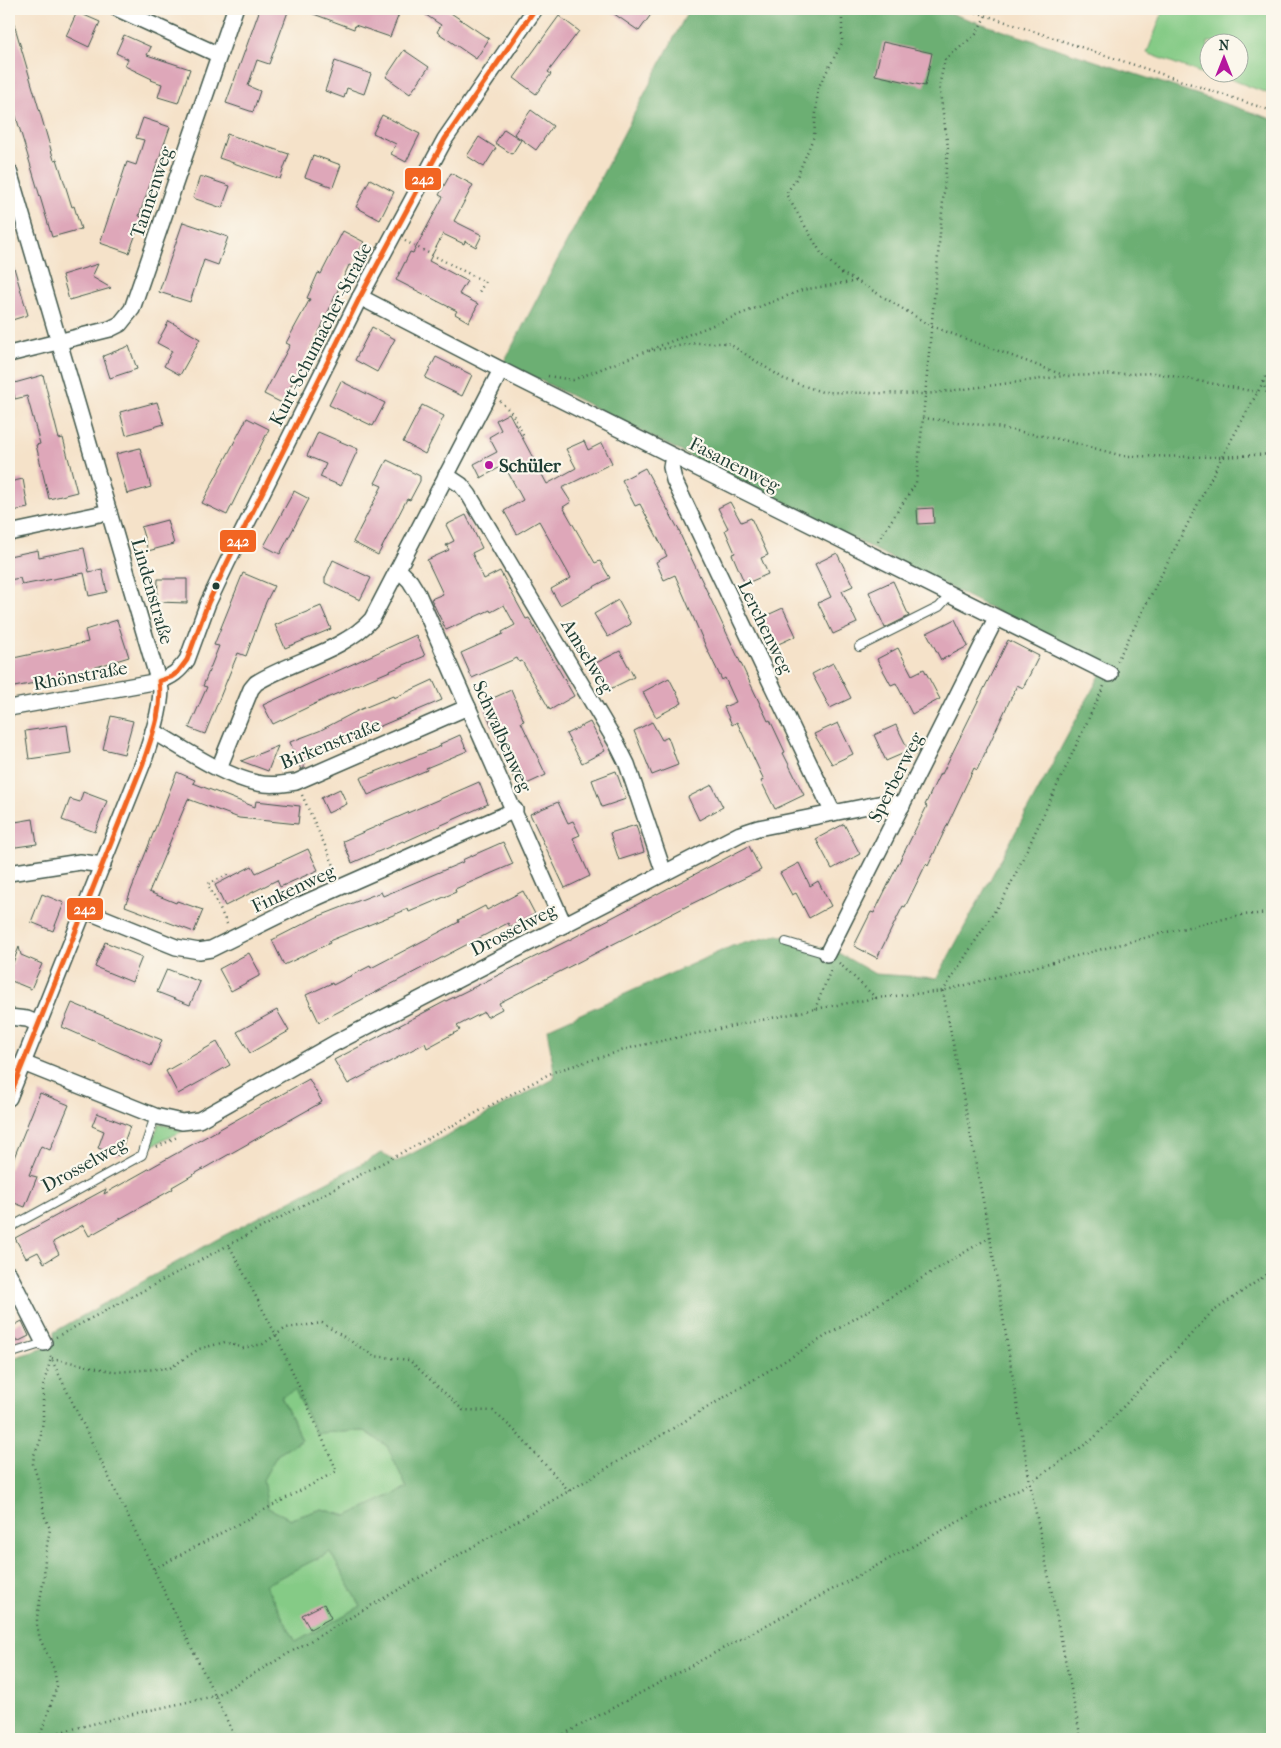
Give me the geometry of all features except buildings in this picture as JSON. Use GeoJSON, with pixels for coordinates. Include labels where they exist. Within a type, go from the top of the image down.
{"type":"FeatureCollection","features":[{"type":"Feature","properties":{"kind":"street"},"geometry":{"type":"LineString","coordinates":[[118,9],[219,56]]}},
{"type":"Feature","properties":{"kind":"street","name":"Tannenweg"},"geometry":{"type":"LineString","coordinates":[[9,354],[110,329],[120,324],[132,309],[235,9]]}},
{"type":"Feature","properties":{"kind":"street","name":"Kurt-Schumacher-Straße"},"geometry":{"type":"LineString","coordinates":[[159,681],[171,677],[178,672],[187,660],[215,587],[360,298],[445,139],[535,9]]}},
{"type":"Feature","properties":{"kind":"street","name":"Lindenstraße"},"geometry":{"type":"LineString","coordinates":[[9,171],[159,681],[160,703],[143,763],[9,1098]]}},
{"type":"Feature","properties":{"kind":"street","name":"Fasanenweg"},"geometry":{"type":"LineString","coordinates":[[360,298],[1110,674]]}},
{"type":"Feature","properties":{"kind":"street"},"geometry":{"type":"LineString","coordinates":[[219,768],[251,690],[256,683],[343,642],[364,628],[372,619],[501,370]]}},
{"type":"Feature","properties":{"kind":"street","name":"Lerchenweg"},"geometry":{"type":"LineString","coordinates":[[673,456],[671,467],[674,480],[833,813]]}},
{"type":"Feature","properties":{"kind":"street","name":"Amselweg"},"geometry":{"type":"LineString","coordinates":[[446,475],[461,485],[468,495],[617,744],[627,764],[664,873]]}},
{"type":"Feature","properties":{"kind":"street"},"geometry":{"type":"LineString","coordinates":[[9,533],[109,512]]}},
{"type":"Feature","properties":{"kind":"street","name":"Schwalbenweg"},"geometry":{"type":"LineString","coordinates":[[398,569],[410,581],[418,594],[515,810],[564,925]]}},
{"type":"Feature","properties":{"kind":"street","name":"Sperberweg"},"geometry":{"type":"LineString","coordinates":[[827,954],[996,618]]}},
{"type":"Feature","properties":{"kind":"street","name":"Rhönstraße"},"geometry":{"type":"LineString","coordinates":[[9,708],[159,681]]}},
{"type":"Feature","properties":{"kind":"street","name":"Birkenstraße"},"geometry":{"type":"LineString","coordinates":[[153,731],[234,776],[258,784],[271,785],[296,782],[468,707]]}},
{"type":"Feature","properties":{"kind":"street","name":"Drosselweg"},"geometry":{"type":"LineString","coordinates":[[23,1063],[155,1116],[182,1122],[198,1120],[335,1043],[740,834],[758,828],[883,803],[893,803],[902,806]]}},
{"type":"Feature","properties":{"kind":"street","name":"Finkenweg"},"geometry":{"type":"LineString","coordinates":[[84,910],[176,947],[200,951],[212,949],[300,906],[515,810]]}},
{"type":"Feature","properties":{"kind":"street"},"geometry":{"type":"LineString","coordinates":[[9,873],[80,862],[102,864]]}},
{"type":"Feature","properties":{"kind":"street"},"geometry":{"type":"LineString","coordinates":[[9,1017],[27,1019],[39,1024]]}},
{"type":"Feature","properties":{"kind":"street"},"geometry":{"type":"LineString","coordinates":[[9,1274],[44,1343]]}},
{"type":"Feature","properties":{"kind":"lane"},"geometry":{"type":"LineString","coordinates":[[859,647],[939,607],[950,595]]}},
{"type":"Feature","properties":{"kind":"lane"},"geometry":{"type":"LineString","coordinates":[[786,942],[827,954]]}},
{"type":"Feature","properties":{"kind":"lane","name":"Drosselweg"},"geometry":{"type":"LineString","coordinates":[[9,1228],[142,1154],[155,1116]]}},
{"type":"Feature","properties":{"kind":"lane"},"geometry":{"type":"LineString","coordinates":[[9,1354],[44,1343]]}},
{"type":"Feature","properties":{"kind":"path"},"geometry":{"type":"LineString","coordinates":[[842,9],[842,43],[818,88],[814,136],[796,179],[786,194],[820,253],[841,273],[857,280],[931,326],[1066,376]]}},
{"type":"Feature","properties":{"kind":"path"},"geometry":{"type":"LineString","coordinates":[[967,9],[1272,111]]}},
{"type":"Feature","properties":{"kind":"path"},"geometry":{"type":"LineString","coordinates":[[870,555],[916,483],[924,418],[948,147],[939,86],[945,60],[976,34],[986,15],[986,9]]}},
{"type":"Feature","properties":{"kind":"path"},"geometry":{"type":"LineString","coordinates":[[393,235],[485,282],[479,292]]}},
{"type":"Feature","properties":{"kind":"path"},"geometry":{"type":"LineString","coordinates":[[543,375],[573,380],[802,290],[857,280]]}},
{"type":"Feature","properties":{"kind":"path"},"geometry":{"type":"LineString","coordinates":[[643,352],[696,343],[728,343],[784,379],[822,392],[926,394],[1066,376],[1156,373],[1258,392]]}},
{"type":"Feature","properties":{"kind":"path"},"geometry":{"type":"LineString","coordinates":[[1081,1739],[1030,1483],[990,1237],[943,991],[1007,892],[1110,674],[1222,457],[1272,366]]}},
{"type":"Feature","properties":{"kind":"path"},"geometry":{"type":"LineString","coordinates":[[1263,382],[1272,410]]}},
{"type":"Feature","properties":{"kind":"path"},"geometry":{"type":"LineString","coordinates":[[490,392],[512,413],[524,436],[522,437]]}},
{"type":"Feature","properties":{"kind":"path"},"geometry":{"type":"LineString","coordinates":[[924,418],[991,426],[1063,440],[1123,456],[1222,457],[1272,454]]}},
{"type":"Feature","properties":{"kind":"path"},"geometry":{"type":"LineString","coordinates":[[296,782],[344,886]]}},
{"type":"Feature","properties":{"kind":"path"},"geometry":{"type":"LineString","coordinates":[[231,873],[208,884],[234,939]]}},
{"type":"Feature","properties":{"kind":"path"},"geometry":{"type":"LineString","coordinates":[[236,1739],[44,1343],[554,1072],[637,1046],[815,1008],[876,998],[943,991],[1186,927],[1241,914],[1272,913]]}},
{"type":"Feature","properties":{"kind":"path"},"geometry":{"type":"LineString","coordinates":[[815,1008],[836,959],[876,998]]}},
{"type":"Feature","properties":{"kind":"path"},"geometry":{"type":"LineString","coordinates":[[142,1154],[181,1136]]}},
{"type":"Feature","properties":{"kind":"path"},"geometry":{"type":"LineString","coordinates":[[40,1738],[137,1713],[215,1696],[568,1491],[990,1237]]}},
{"type":"Feature","properties":{"kind":"path"},"geometry":{"type":"LineString","coordinates":[[154,1569],[337,1471],[276,1335],[229,1245]]}},
{"type":"Feature","properties":{"kind":"path"},"geometry":{"type":"LineString","coordinates":[[555,1739],[1030,1483],[1093,1439],[1210,1313],[1272,1270]]}},
{"type":"Feature","properties":{"kind":"path"},"geometry":{"type":"LineString","coordinates":[[51,1358],[116,1372],[170,1368],[199,1349],[225,1342],[243,1348],[263,1344],[286,1328],[322,1323],[374,1356],[409,1360],[463,1410],[492,1411],[513,1429],[568,1491]]}},
{"type":"Feature","properties":{"kind":"path"},"geometry":{"type":"LineString","coordinates":[[40,1738],[57,1686],[54,1668],[40,1639],[37,1626],[50,1529],[44,1515],[40,1486],[33,1464],[40,1442],[44,1386],[51,1358]]}},
{"type":"Feature","properties":{"kind":"green space"},"geometry":{"type":"Polygon","coordinates":[[[689,9],[937,9],[1272,119],[1272,1739],[9,1739],[9,1359],[42,1349],[54,1342],[54,1332],[221,1237],[382,1153],[396,1162],[554,1079],[547,1029],[732,946],[778,935],[835,951],[875,974],[937,978],[1105,666],[504,362],[689,9]],[[295,1390],[281,1397],[302,1440],[277,1455],[263,1480],[268,1508],[291,1519],[322,1509],[347,1516],[407,1488],[387,1446],[365,1431],[316,1433],[295,1390]],[[330,1552],[265,1585],[296,1642],[361,1606],[330,1552]]]}},
{"type":"Feature","properties":{"kind":"green space"},"geometry":{"type":"Polygon","coordinates":[[[1164,9],[1272,9],[1272,95],[1238,82],[1248,82],[1248,32],[1198,32],[1198,72],[1147,53],[1164,9]]]}},
{"type":"Feature","properties":{"kind":"green space"},"geometry":{"type":"Polygon","coordinates":[[[159,1123],[183,1131],[151,1146],[159,1123]]]}},
{"type":"Feature","properties":{"kind":"green space"},"geometry":{"type":"Polygon","coordinates":[[[295,1389],[316,1433],[365,1431],[387,1446],[407,1488],[347,1516],[322,1509],[291,1519],[268,1508],[262,1480],[277,1455],[302,1440],[281,1396],[295,1389]]]}},
{"type":"Feature","properties":{"kind":"green space"},"geometry":{"type":"Polygon","coordinates":[[[330,1552],[361,1606],[296,1642],[265,1585],[330,1552]]]}},
{"type":"Feature","properties":{"kind":"transit line","name":"242"},"geometry":{"type":"LineString","coordinates":[[9,1098],[143,763],[158,713],[159,681],[171,677],[178,672],[187,660],[208,603],[227,563],[360,297],[445,139],[535,9]]}},
{"type":"Feature","properties":{"kind":"place","name":"Schüler"},"geometry":{"type":"Point","coordinates":[489,465]}}]}
